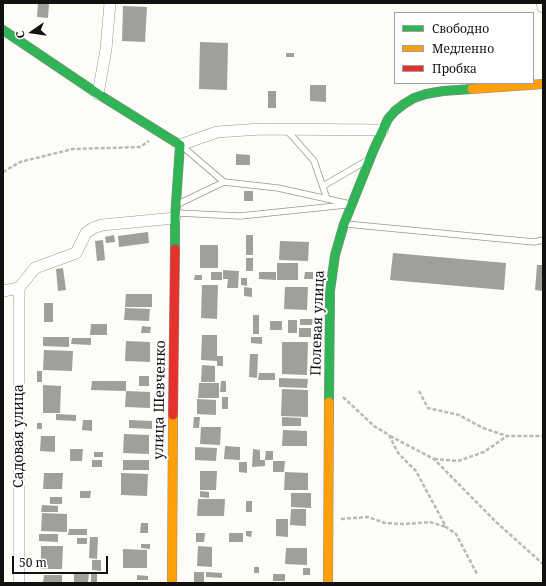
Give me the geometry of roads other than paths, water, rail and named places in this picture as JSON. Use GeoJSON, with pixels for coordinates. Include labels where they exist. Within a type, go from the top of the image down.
{"type":"FeatureCollection","features":[{"type":"Feature","properties":{"kind":"street"},"geometry":{"type":"LineString","coordinates":[[98,94],[106,49],[110,3]]}},
{"type":"Feature","properties":{"kind":"street"},"geometry":{"type":"LineString","coordinates":[[3,30],[98,94],[180,145],[217,132],[261,129],[383,130]]}},
{"type":"Feature","properties":{"kind":"street","name":"Полевая улица"},"geometry":{"type":"LineString","coordinates":[[328,583],[330,292],[335,255],[344,224],[370,158],[388,119],[395,111],[414,98],[443,91],[543,84]]}},
{"type":"Feature","properties":{"kind":"street","name":"улица Шевченко"},"geometry":{"type":"LineString","coordinates":[[172,583],[176,212],[180,145]]}},
{"type":"Feature","properties":{"kind":"street"},"geometry":{"type":"LineString","coordinates":[[3,291],[19,288],[35,268],[76,253],[86,233],[93,228],[102,225],[176,212]]}},
{"type":"Feature","properties":{"kind":"street","name":"Садовая улица"},"geometry":{"type":"LineString","coordinates":[[19,288],[19,583]]}},
{"type":"Feature","properties":{"kind":"lane"},"geometry":{"type":"LineString","coordinates":[[285,129],[314,160],[328,199]]}},
{"type":"Feature","properties":{"kind":"lane"},"geometry":{"type":"LineString","coordinates":[[180,145],[224,182],[278,188],[352,204]]}},
{"type":"Feature","properties":{"kind":"lane"},"geometry":{"type":"LineString","coordinates":[[323,186],[370,158]]}},
{"type":"Feature","properties":{"kind":"lane"},"geometry":{"type":"LineString","coordinates":[[176,212],[224,182]]}},
{"type":"Feature","properties":{"kind":"lane"},"geometry":{"type":"LineString","coordinates":[[176,212],[240,216],[352,204]]}},
{"type":"Feature","properties":{"kind":"lane"},"geometry":{"type":"LineString","coordinates":[[344,224],[534,242],[543,240]]}}]}
